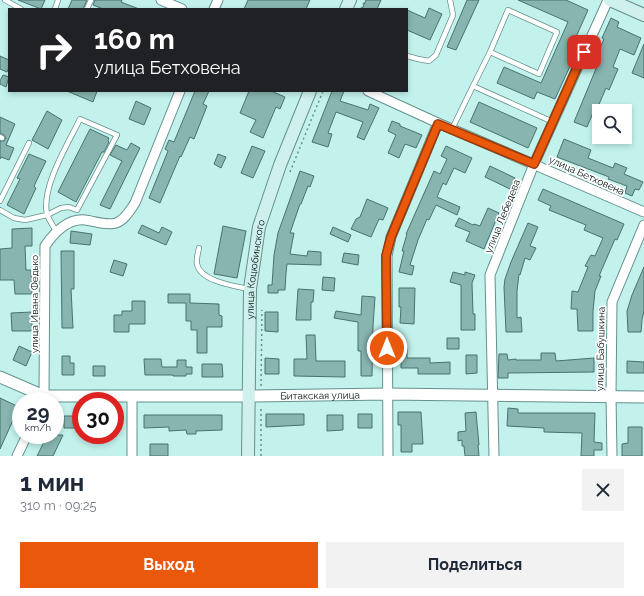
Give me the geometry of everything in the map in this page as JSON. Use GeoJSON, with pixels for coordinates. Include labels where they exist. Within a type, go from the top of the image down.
{"type":"FeatureCollection","features":[{"type":"Feature","properties":{"kind":"main road"},"geometry":{"type":"LineString","coordinates":[[609,0],[644,15]]}},
{"type":"Feature","properties":{"kind":"main road","name":"улица Коцюбинского"},"geometry":{"type":"LineString","coordinates":[[248,456],[250,289],[259,227],[280,165],[310,92]]}},
{"type":"Feature","properties":{"kind":"street"},"geometry":{"type":"LineString","coordinates":[[161,0],[180,8]]}},
{"type":"Feature","properties":{"kind":"street","name":"улица Лебедева"},"geometry":{"type":"LineString","coordinates":[[494,456],[490,275],[534,164],[609,0]]}},
{"type":"Feature","properties":{"kind":"street","name":"улица Ивана Федько"},"geometry":{"type":"LineString","coordinates":[[43,392],[45,246],[56,231],[68,223],[84,220],[98,223],[116,223],[126,216],[135,203],[180,92]]}},
{"type":"Feature","properties":{"kind":"street","name":"улица Бетховена"},"geometry":{"type":"LineString","coordinates":[[370,92],[438,124],[644,212]]}},
{"type":"Feature","properties":{"kind":"street"},"geometry":{"type":"LineString","coordinates":[[388,456],[386,256],[391,237],[438,124]]}},
{"type":"Feature","properties":{"kind":"street","name":"улица Бабушкина"},"geometry":{"type":"LineString","coordinates":[[612,456],[610,396],[612,302],[644,225]]}},
{"type":"Feature","properties":{"kind":"street","name":"Битакская улица"},"geometry":{"type":"LineString","coordinates":[[0,377],[31,392]]}},
{"type":"Feature","properties":{"kind":"street","name":"Битакская улица"},"geometry":{"type":"LineString","coordinates":[[64,398],[387,394],[644,397]]}},
{"type":"Feature","properties":{"kind":"street"},"geometry":{"type":"LineString","coordinates":[[132,396],[132,456]]}},
{"type":"Feature","properties":{"kind":"street"},"geometry":{"type":"LineString","coordinates":[[17,456],[23,444]]}},
{"type":"Feature","properties":{"kind":"lane"},"geometry":{"type":"LineString","coordinates":[[5,0],[19,8]]}},
{"type":"Feature","properties":{"kind":"lane"},"geometry":{"type":"LineString","coordinates":[[408,56],[428,61],[436,54],[453,15],[450,0]]}},
{"type":"Feature","properties":{"kind":"lane"},"geometry":{"type":"LineString","coordinates":[[452,129],[490,52],[508,10],[557,32],[539,74],[490,52]]}},
{"type":"Feature","properties":{"kind":"lane"},"geometry":{"type":"LineString","coordinates":[[473,86],[553,122]]}},
{"type":"Feature","properties":{"kind":"lane"},"geometry":{"type":"LineString","coordinates":[[0,210],[14,218],[25,220],[47,215],[61,208],[69,207],[77,210],[117,135],[80,119],[53,175],[47,194],[47,215],[56,231]]}},
{"type":"Feature","properties":{"kind":"lane"},"geometry":{"type":"LineString","coordinates":[[0,201],[29,143]]}},
{"type":"Feature","properties":{"kind":"lane"},"geometry":{"type":"LineString","coordinates":[[199,248],[196,262],[199,270],[206,277],[250,289]]}},
{"type":"Feature","properties":{"kind":"path"},"geometry":{"type":"LineString","coordinates":[[289,175],[323,92]]}},
{"type":"Feature","properties":{"kind":"path"},"geometry":{"type":"LineString","coordinates":[[261,456],[262,304]]}},
{"type":"Feature","properties":{"kind":"building"},"geometry":{"type":"Polygon","coordinates":[[[18,0],[45,0],[41,8],[18,0]]]}},
{"type":"Feature","properties":{"kind":"building"},"geometry":{"type":"Polygon","coordinates":[[[72,0],[87,0],[83,8],[68,8],[72,0]]]}},
{"type":"Feature","properties":{"kind":"building"},"geometry":{"type":"Polygon","coordinates":[[[95,0],[122,0],[121,2],[136,8],[100,8],[93,5],[95,0]]]}},
{"type":"Feature","properties":{"kind":"building"},"geometry":{"type":"Polygon","coordinates":[[[248,0],[310,0],[306,8],[244,8],[248,0]]]}},
{"type":"Feature","properties":{"kind":"building"},"geometry":{"type":"Polygon","coordinates":[[[366,0],[381,0],[377,8],[362,8],[366,0]]]}},
{"type":"Feature","properties":{"kind":"building"},"geometry":{"type":"Polygon","coordinates":[[[467,0],[479,0],[456,50],[447,47],[467,0]]]}},
{"type":"Feature","properties":{"kind":"building"},"geometry":{"type":"Polygon","coordinates":[[[518,0],[566,0],[588,10],[576,37],[582,40],[555,99],[537,92],[534,99],[497,83],[504,67],[541,83],[568,22],[518,0]]]}},
{"type":"Feature","properties":{"kind":"building"},"geometry":{"type":"Polygon","coordinates":[[[429,8],[442,14],[430,40],[408,30],[408,10],[425,18],[429,8]]]}},
{"type":"Feature","properties":{"kind":"building"},"geometry":{"type":"Polygon","coordinates":[[[611,18],[619,22],[617,27],[641,38],[634,55],[620,49],[613,67],[618,69],[609,90],[606,88],[599,104],[592,104],[592,115],[587,127],[574,122],[600,59],[596,57],[604,39],[602,38],[611,18]]]}},
{"type":"Feature","properties":{"kind":"building"},"geometry":{"type":"Polygon","coordinates":[[[644,44],[644,78],[632,73],[644,44]]]}},
{"type":"Feature","properties":{"kind":"building"},"geometry":{"type":"Polygon","coordinates":[[[0,56],[8,60],[8,70],[7,72],[0,69],[0,56]]]}},
{"type":"Feature","properties":{"kind":"building"},"geometry":{"type":"Polygon","coordinates":[[[3,75],[8,77],[6,87],[0,84],[3,75]]]}},
{"type":"Feature","properties":{"kind":"building"},"geometry":{"type":"Polygon","coordinates":[[[69,92],[97,92],[93,102],[69,92]]]}},
{"type":"Feature","properties":{"kind":"building"},"geometry":{"type":"Polygon","coordinates":[[[195,92],[209,92],[203,104],[207,106],[194,139],[190,137],[181,157],[180,156],[160,203],[149,198],[168,151],[165,149],[169,140],[174,142],[195,92]]]}},
{"type":"Feature","properties":{"kind":"building"},"geometry":{"type":"Polygon","coordinates":[[[249,92],[273,92],[285,97],[280,109],[276,107],[263,138],[250,132],[256,120],[240,113],[249,92]]]}},
{"type":"Feature","properties":{"kind":"building"},"geometry":{"type":"Polygon","coordinates":[[[332,92],[344,92],[340,101],[368,110],[370,104],[379,108],[364,140],[357,137],[363,122],[336,112],[328,133],[332,134],[328,147],[312,142],[332,92]]]}},
{"type":"Feature","properties":{"kind":"building"},"geometry":{"type":"Polygon","coordinates":[[[136,101],[151,108],[144,125],[129,119],[136,101]]]}},
{"type":"Feature","properties":{"kind":"building"},"geometry":{"type":"Polygon","coordinates":[[[479,102],[537,128],[528,148],[470,122],[479,102]]]}},
{"type":"Feature","properties":{"kind":"building"},"geometry":{"type":"Polygon","coordinates":[[[47,111],[62,120],[48,149],[32,140],[47,111]]]}},
{"type":"Feature","properties":{"kind":"building"},"geometry":{"type":"Polygon","coordinates":[[[0,117],[15,124],[6,145],[14,148],[9,160],[1,157],[0,159],[0,141],[4,141],[6,138],[0,133],[0,117]]]}},
{"type":"Feature","properties":{"kind":"building"},"geometry":{"type":"Polygon","coordinates":[[[392,121],[422,135],[416,148],[405,144],[399,158],[388,153],[396,135],[388,131],[392,121]]]}},
{"type":"Feature","properties":{"kind":"building"},"geometry":{"type":"Polygon","coordinates":[[[90,129],[109,138],[109,142],[104,152],[102,152],[76,202],[58,192],[90,129]]]}},
{"type":"Feature","properties":{"kind":"building"},"geometry":{"type":"Polygon","coordinates":[[[564,139],[591,150],[588,158],[613,168],[615,163],[627,168],[624,174],[643,182],[639,190],[635,189],[632,196],[625,193],[627,186],[608,179],[609,177],[557,157],[564,139]]]}},
{"type":"Feature","properties":{"kind":"building"},"geometry":{"type":"Polygon","coordinates":[[[131,143],[140,148],[110,209],[100,205],[122,161],[110,155],[116,145],[127,150],[131,143]]]}},
{"type":"Feature","properties":{"kind":"building"},"geometry":{"type":"Polygon","coordinates":[[[252,146],[265,151],[253,178],[241,173],[252,146]]]}},
{"type":"Feature","properties":{"kind":"building"},"geometry":{"type":"Polygon","coordinates":[[[446,146],[472,158],[465,173],[454,168],[446,185],[443,183],[437,197],[460,207],[457,215],[436,205],[429,220],[427,219],[418,240],[410,265],[414,266],[412,275],[399,272],[406,234],[434,171],[440,174],[447,159],[441,156],[446,146]]]}},
{"type":"Feature","properties":{"kind":"building"},"geometry":{"type":"Polygon","coordinates":[[[29,154],[46,161],[34,186],[36,188],[24,214],[7,205],[20,179],[17,178],[29,154]]]}},
{"type":"Feature","properties":{"kind":"building"},"geometry":{"type":"Polygon","coordinates":[[[218,154],[226,157],[221,168],[214,164],[218,154]]]}},
{"type":"Feature","properties":{"kind":"building"},"geometry":{"type":"Polygon","coordinates":[[[490,166],[515,178],[510,189],[485,177],[490,166]]]}},
{"type":"Feature","properties":{"kind":"building"},"geometry":{"type":"Polygon","coordinates":[[[300,171],[314,176],[310,187],[308,186],[300,204],[290,233],[294,233],[290,254],[307,256],[308,251],[321,252],[321,265],[287,264],[285,290],[278,290],[278,293],[268,293],[268,285],[272,285],[274,255],[278,233],[300,171]]]}},
{"type":"Feature","properties":{"kind":"building"},"geometry":{"type":"Polygon","coordinates":[[[543,189],[624,224],[617,240],[615,239],[599,276],[601,276],[595,291],[593,331],[578,331],[577,309],[571,309],[572,291],[578,292],[588,267],[585,266],[591,255],[595,256],[603,238],[584,230],[586,225],[549,210],[551,206],[538,200],[543,189]]]}},
{"type":"Feature","properties":{"kind":"building"},"geometry":{"type":"Polygon","coordinates":[[[367,199],[388,208],[383,220],[379,219],[371,237],[351,229],[356,219],[360,217],[367,199]]]}},
{"type":"Feature","properties":{"kind":"building"},"geometry":{"type":"Polygon","coordinates":[[[488,208],[499,213],[484,249],[466,241],[470,232],[455,226],[459,218],[473,225],[480,226],[488,208]]]}},
{"type":"Feature","properties":{"kind":"building"},"geometry":{"type":"Polygon","coordinates":[[[528,223],[538,227],[530,246],[536,248],[530,260],[525,258],[520,275],[519,274],[517,291],[517,318],[521,317],[522,332],[506,332],[505,279],[528,223]]]}},
{"type":"Feature","properties":{"kind":"building"},"geometry":{"type":"Polygon","coordinates":[[[142,225],[159,233],[162,227],[172,232],[166,245],[138,233],[142,225]]]}},
{"type":"Feature","properties":{"kind":"building"},"geometry":{"type":"Polygon","coordinates":[[[223,226],[246,231],[237,278],[214,274],[223,226]]]}},
{"type":"Feature","properties":{"kind":"building"},"geometry":{"type":"Polygon","coordinates":[[[333,227],[351,235],[348,242],[330,234],[333,227]]]}},
{"type":"Feature","properties":{"kind":"building"},"geometry":{"type":"Polygon","coordinates":[[[32,228],[32,246],[25,246],[26,270],[31,270],[32,294],[15,294],[14,280],[0,280],[0,249],[12,248],[12,229],[32,228]]]}},
{"type":"Feature","properties":{"kind":"building"},"geometry":{"type":"Polygon","coordinates":[[[71,231],[92,234],[90,245],[70,243],[71,231]]]}},
{"type":"Feature","properties":{"kind":"building"},"geometry":{"type":"Polygon","coordinates":[[[61,251],[74,251],[74,289],[71,289],[73,328],[62,328],[61,251]]]}},
{"type":"Feature","properties":{"kind":"building"},"geometry":{"type":"Polygon","coordinates":[[[344,253],[359,255],[358,265],[342,262],[344,253]]]}},
{"type":"Feature","properties":{"kind":"building"},"geometry":{"type":"Polygon","coordinates":[[[114,260],[127,264],[123,276],[110,272],[114,260]]]}},
{"type":"Feature","properties":{"kind":"building"},"geometry":{"type":"Polygon","coordinates":[[[644,267],[644,311],[641,332],[628,332],[627,311],[644,267]]]}},
{"type":"Feature","properties":{"kind":"building"},"geometry":{"type":"Polygon","coordinates":[[[453,272],[465,275],[465,272],[475,275],[472,283],[475,330],[461,330],[461,285],[450,282],[453,272]]]}},
{"type":"Feature","properties":{"kind":"building"},"geometry":{"type":"Polygon","coordinates":[[[323,277],[335,278],[334,291],[322,290],[323,277]]]}},
{"type":"Feature","properties":{"kind":"building"},"geometry":{"type":"Polygon","coordinates":[[[399,288],[415,288],[414,324],[400,323],[401,307],[399,307],[399,288]]]}},
{"type":"Feature","properties":{"kind":"building"},"geometry":{"type":"Polygon","coordinates":[[[298,289],[314,290],[313,302],[311,302],[311,320],[296,320],[298,289]]]}},
{"type":"Feature","properties":{"kind":"building"},"geometry":{"type":"Polygon","coordinates":[[[168,294],[190,294],[190,303],[219,304],[219,315],[222,316],[222,327],[207,327],[207,353],[197,353],[197,330],[191,330],[191,321],[186,321],[186,303],[168,303],[168,294]]]}},
{"type":"Feature","properties":{"kind":"building"},"geometry":{"type":"Polygon","coordinates":[[[362,296],[375,297],[372,376],[361,376],[361,351],[358,351],[358,322],[334,318],[336,311],[361,315],[362,296]]]}},
{"type":"Feature","properties":{"kind":"building"},"geometry":{"type":"Polygon","coordinates":[[[132,301],[145,301],[145,324],[129,324],[129,332],[114,332],[114,315],[122,315],[122,311],[132,311],[132,301]]]}},
{"type":"Feature","properties":{"kind":"building"},"geometry":{"type":"Polygon","coordinates":[[[32,312],[32,331],[12,331],[11,313],[32,312]]]}},
{"type":"Feature","properties":{"kind":"building"},"geometry":{"type":"Polygon","coordinates":[[[265,312],[278,312],[278,332],[265,331],[265,312]]]}},
{"type":"Feature","properties":{"kind":"building"},"geometry":{"type":"Polygon","coordinates":[[[306,335],[315,335],[316,361],[345,361],[345,377],[294,376],[294,359],[307,359],[306,335]]]}},
{"type":"Feature","properties":{"kind":"building"},"geometry":{"type":"Polygon","coordinates":[[[447,338],[459,338],[459,349],[447,349],[447,338]]]}},
{"type":"Feature","properties":{"kind":"building"},"geometry":{"type":"Polygon","coordinates":[[[19,346],[32,352],[26,366],[13,360],[19,346]]]}},
{"type":"Feature","properties":{"kind":"building"},"geometry":{"type":"Polygon","coordinates":[[[407,348],[407,358],[430,358],[430,363],[450,362],[450,374],[418,374],[418,368],[401,368],[401,362],[397,362],[397,349],[407,348]]]}},
{"type":"Feature","properties":{"kind":"building"},"geometry":{"type":"Polygon","coordinates":[[[541,353],[555,353],[556,361],[594,358],[594,372],[508,373],[508,378],[498,378],[499,354],[507,354],[508,360],[541,360],[541,353]]]}},
{"type":"Feature","properties":{"kind":"building"},"geometry":{"type":"Polygon","coordinates":[[[466,355],[477,355],[477,373],[466,374],[466,355]]]}},
{"type":"Feature","properties":{"kind":"building"},"geometry":{"type":"Polygon","coordinates":[[[62,356],[70,356],[70,363],[74,363],[74,375],[62,375],[62,356]]]}},
{"type":"Feature","properties":{"kind":"building"},"geometry":{"type":"Polygon","coordinates":[[[265,358],[279,359],[279,374],[265,374],[265,358]]]}},
{"type":"Feature","properties":{"kind":"building"},"geometry":{"type":"Polygon","coordinates":[[[144,359],[161,359],[162,367],[177,367],[177,360],[186,360],[186,367],[192,367],[192,374],[186,374],[186,376],[145,375],[144,359]]]}},
{"type":"Feature","properties":{"kind":"building"},"geometry":{"type":"Polygon","coordinates":[[[627,361],[644,362],[644,373],[627,373],[627,361]]]}},
{"type":"Feature","properties":{"kind":"building"},"geometry":{"type":"Polygon","coordinates":[[[202,364],[222,364],[223,377],[202,377],[202,364]]]}},
{"type":"Feature","properties":{"kind":"building"},"geometry":{"type":"Polygon","coordinates":[[[93,366],[105,366],[105,376],[93,376],[93,366]]]}},
{"type":"Feature","properties":{"kind":"building"},"geometry":{"type":"Polygon","coordinates":[[[0,398],[12,404],[12,422],[0,449],[0,398]]]}},
{"type":"Feature","properties":{"kind":"building"},"geometry":{"type":"Polygon","coordinates":[[[508,408],[518,409],[518,413],[595,413],[594,442],[602,443],[602,450],[594,450],[594,456],[581,456],[582,433],[544,432],[544,428],[507,426],[508,408]]]}},
{"type":"Feature","properties":{"kind":"building"},"geometry":{"type":"Polygon","coordinates":[[[398,412],[421,412],[423,444],[412,444],[412,452],[401,452],[401,425],[398,425],[398,412]]]}},
{"type":"Feature","properties":{"kind":"building"},"geometry":{"type":"Polygon","coordinates":[[[476,412],[479,456],[465,456],[462,440],[458,441],[458,432],[466,431],[465,413],[476,412]]]}},
{"type":"Feature","properties":{"kind":"building"},"geometry":{"type":"Polygon","coordinates":[[[266,414],[304,414],[304,425],[266,427],[266,414]]]}},
{"type":"Feature","properties":{"kind":"building"},"geometry":{"type":"Polygon","coordinates":[[[358,414],[372,414],[372,428],[358,428],[358,414]]]}},
{"type":"Feature","properties":{"kind":"building"},"geometry":{"type":"Polygon","coordinates":[[[144,415],[222,415],[222,430],[196,431],[196,434],[187,434],[186,430],[169,431],[169,427],[144,428],[144,415]]]}},
{"type":"Feature","properties":{"kind":"building"},"geometry":{"type":"Polygon","coordinates":[[[327,415],[343,415],[343,430],[327,431],[327,415]]]}},
{"type":"Feature","properties":{"kind":"building"},"geometry":{"type":"Polygon","coordinates":[[[64,416],[72,416],[72,428],[64,428],[64,416]]]}},
{"type":"Feature","properties":{"kind":"building"},"geometry":{"type":"Polygon","coordinates":[[[628,427],[642,427],[642,456],[622,456],[622,444],[628,443],[628,427]]]}},
{"type":"Feature","properties":{"kind":"building"},"geometry":{"type":"Polygon","coordinates":[[[43,444],[59,444],[53,456],[37,456],[43,444]]]}},
{"type":"Feature","properties":{"kind":"building"},"geometry":{"type":"Polygon","coordinates":[[[150,444],[168,444],[168,456],[150,456],[150,444]]]}},
{"type":"Feature","properties":{"kind":"route"},"geometry":{"type":"LineString","coordinates":[[387,348],[386,256],[391,237],[438,124],[534,164],[584,52]]}}]}
